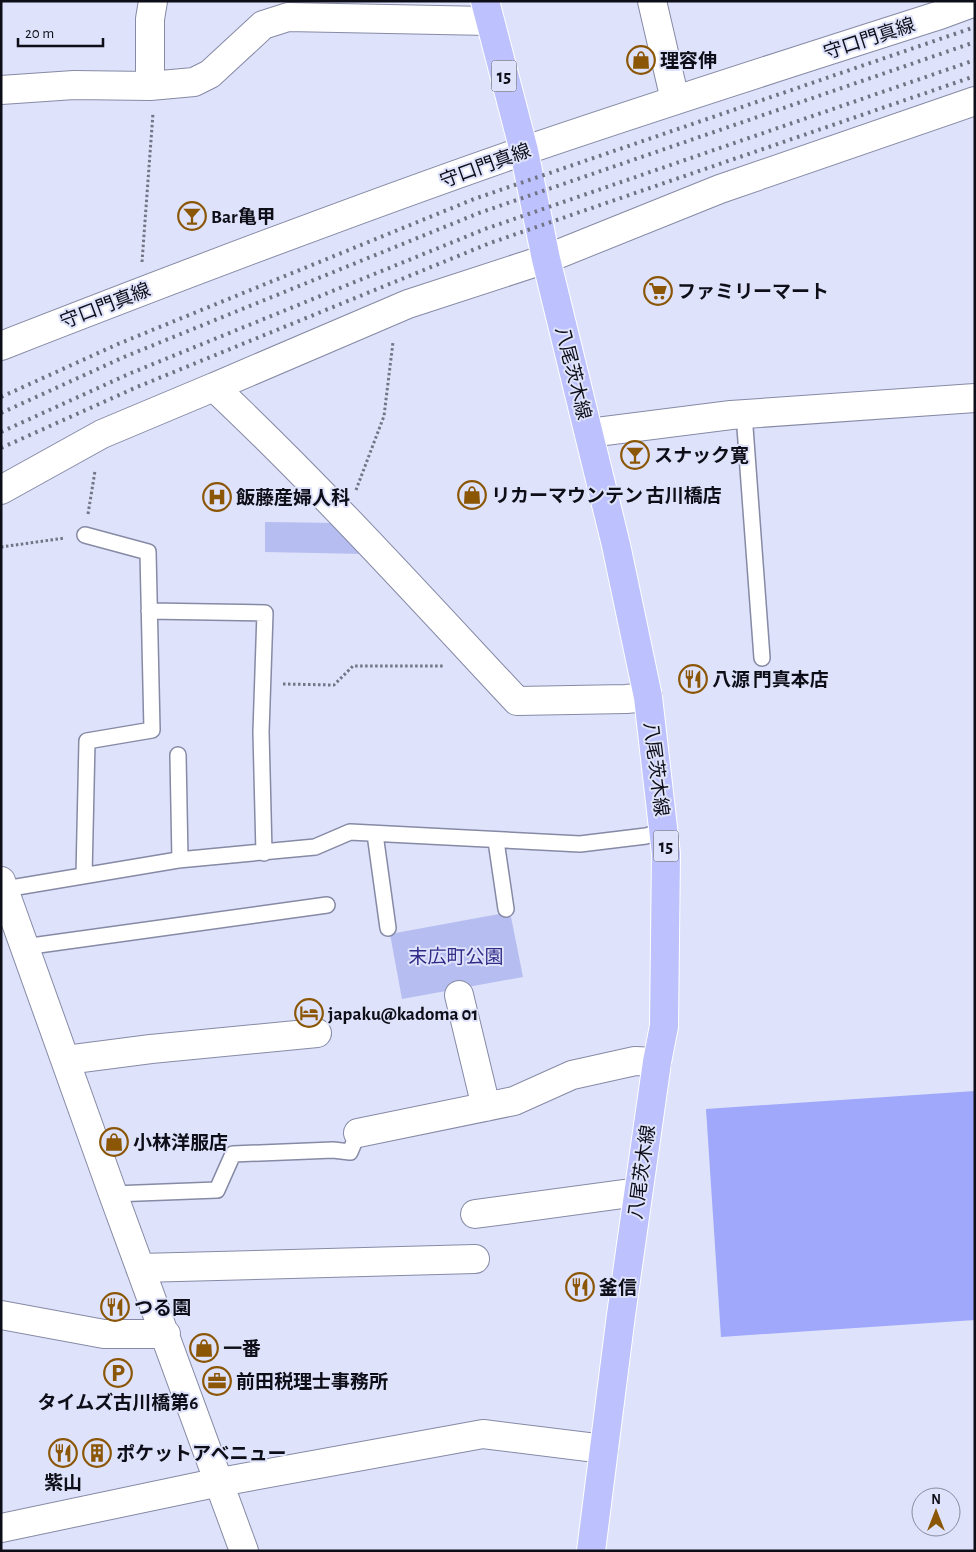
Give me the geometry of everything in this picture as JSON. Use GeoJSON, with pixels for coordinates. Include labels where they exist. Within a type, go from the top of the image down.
{"type":"FeatureCollection","features":[{"type":"Feature","properties":{"kind":"main road","name":"八尾茨木線"},"geometry":{"type":"LineString","coordinates":[[487,11],[524,151],[546,259],[616,545],[648,697],[666,854],[664,1026],[656,1062],[591,1551]]}},
{"type":"Feature","properties":{"kind":"street"},"geometry":{"type":"LineString","coordinates":[[152,86],[150,19],[153,1]]}},
{"type":"Feature","properties":{"kind":"street"},"geometry":{"type":"LineString","coordinates":[[652,1],[674,100]]}},
{"type":"Feature","properties":{"kind":"street","name":"守口門真線"},"geometry":{"type":"LineString","coordinates":[[1,346],[214,262],[524,151],[934,8],[975,2]]}},
{"type":"Feature","properties":{"kind":"street"},"geometry":{"type":"LineString","coordinates":[[1,90],[74,85],[152,86],[194,82],[210,74],[263,25],[306,10],[487,11]]}},
{"type":"Feature","properties":{"kind":"street"},"geometry":{"type":"LineString","coordinates":[[1,490],[102,434],[397,309],[546,259],[720,189],[975,100]]}},
{"type":"Feature","properties":{"kind":"street"},"geometry":{"type":"LineString","coordinates":[[214,387],[261,431],[518,700],[648,697]]}},
{"type":"Feature","properties":{"kind":"street"},"geometry":{"type":"LineString","coordinates":[[589,433],[744,414],[975,398]]}},
{"type":"Feature","properties":{"kind":"street"},"geometry":{"type":"LineString","coordinates":[[2,887],[244,1551]]}},
{"type":"Feature","properties":{"kind":"street"},"geometry":{"type":"LineString","coordinates":[[459,995],[486,1106]]}},
{"type":"Feature","properties":{"kind":"street"},"geometry":{"type":"LineString","coordinates":[[66,1060],[151,1049],[317,1033]]}},
{"type":"Feature","properties":{"kind":"street"},"geometry":{"type":"LineString","coordinates":[[358,1133],[514,1101],[572,1075],[635,1061],[656,1062]]}},
{"type":"Feature","properties":{"kind":"street"},"geometry":{"type":"LineString","coordinates":[[474,1214],[638,1192]]}},
{"type":"Feature","properties":{"kind":"street"},"geometry":{"type":"LineString","coordinates":[[140,1268],[475,1259]]}},
{"type":"Feature","properties":{"kind":"street"},"geometry":{"type":"LineString","coordinates":[[1,1315],[104,1334],[166,1334]]}},
{"type":"Feature","properties":{"kind":"street"},"geometry":{"type":"LineString","coordinates":[[1,1528],[220,1482],[483,1434],[604,1449]]}},
{"type":"Feature","properties":{"kind":"lane"},"geometry":{"type":"LineString","coordinates":[[744,414],[762,658]]}},
{"type":"Feature","properties":{"kind":"lane"},"geometry":{"type":"LineString","coordinates":[[84,876],[87,741],[152,730],[148,552],[85,535]]}},
{"type":"Feature","properties":{"kind":"lane"},"geometry":{"type":"LineString","coordinates":[[149,611],[265,613],[261,732],[264,853]]}},
{"type":"Feature","properties":{"kind":"lane"},"geometry":{"type":"LineString","coordinates":[[178,755],[180,860]]}},
{"type":"Feature","properties":{"kind":"lane"},"geometry":{"type":"LineString","coordinates":[[2,887],[180,860],[315,847],[350,832],[580,844],[646,836],[664,830]]}},
{"type":"Feature","properties":{"kind":"lane"},"geometry":{"type":"LineString","coordinates":[[374,834],[388,928]]}},
{"type":"Feature","properties":{"kind":"lane"},"geometry":{"type":"LineString","coordinates":[[496,841],[506,909]]}},
{"type":"Feature","properties":{"kind":"lane"},"geometry":{"type":"LineString","coordinates":[[24,947],[327,905]]}},
{"type":"Feature","properties":{"kind":"lane"},"geometry":{"type":"LineString","coordinates":[[113,1194],[217,1190],[233,1154],[333,1150],[350,1152],[358,1133]]}},
{"type":"Feature","properties":{"kind":"path"},"geometry":{"type":"LineString","coordinates":[[140,291],[152,86]]}},
{"type":"Feature","properties":{"kind":"path"},"geometry":{"type":"LineString","coordinates":[[346,519],[384,416],[397,309]]}},
{"type":"Feature","properties":{"kind":"path"},"geometry":{"type":"LineString","coordinates":[[1,547],[85,535],[102,434]]}},
{"type":"Feature","properties":{"kind":"path"},"geometry":{"type":"LineString","coordinates":[[263,683],[334,685],[354,666],[485,666]]}},
{"type":"Feature","properties":{"kind":"green space"},"geometry":{"type":"Polygon","coordinates":[[[265,522],[338,523],[366,554],[265,552],[265,522]]]}},
{"type":"Feature","properties":{"kind":"green space","name":"末広町公園"},"geometry":{"type":"Polygon","coordinates":[[[510,912],[523,977],[402,999],[390,934],[510,912]]]}},
{"type":"Feature","properties":{"kind":"shaded area"},"geometry":{"type":"Polygon","coordinates":[[[975,1091],[975,1320],[721,1337],[706,1109],[975,1091]]]}},
{"type":"Feature","properties":{"kind":"railway"},"geometry":{"type":"LineString","coordinates":[[1,397],[118,344],[474,199],[975,27]]}},
{"type":"Feature","properties":{"kind":"railway"},"geometry":{"type":"LineString","coordinates":[[1,413],[124,357],[479,213],[975,42]]}},
{"type":"Feature","properties":{"kind":"railway"},"geometry":{"type":"LineString","coordinates":[[1,432],[131,373],[485,229],[975,60]]}},
{"type":"Feature","properties":{"kind":"railway"},"geometry":{"type":"LineString","coordinates":[[1,448],[137,387],[490,243],[975,76]]}},
{"type":"Feature","properties":{"kind":"place","name":"理容伸"},"geometry":{"type":"Point","coordinates":[641,60]}},
{"type":"Feature","properties":{"kind":"place","name":"Bar亀甲"},"geometry":{"type":"Point","coordinates":[192,216]}},
{"type":"Feature","properties":{"kind":"place","name":"ファミリーマート"},"geometry":{"type":"Point","coordinates":[658,291]}},
{"type":"Feature","properties":{"kind":"place","name":"スナック寛"},"geometry":{"type":"Point","coordinates":[635,455]}},
{"type":"Feature","properties":{"kind":"place","name":"リカーマウンテン 古川橋店"},"geometry":{"type":"Point","coordinates":[472,495]}},
{"type":"Feature","properties":{"kind":"place","name":"飯藤産婦人科"},"geometry":{"type":"Point","coordinates":[217,497]}},
{"type":"Feature","properties":{"kind":"place","name":"八源 門真本店"},"geometry":{"type":"Point","coordinates":[693,679]}},
{"type":"Feature","properties":{"kind":"place","name":"japaku@kadoma 01"},"geometry":{"type":"Point","coordinates":[309,1013]}},
{"type":"Feature","properties":{"kind":"place","name":"小林洋服店"},"geometry":{"type":"Point","coordinates":[114,1142]}},
{"type":"Feature","properties":{"kind":"place","name":"釜信"},"geometry":{"type":"Point","coordinates":[580,1287]}},
{"type":"Feature","properties":{"kind":"place","name":"つる園"},"geometry":{"type":"Point","coordinates":[115,1307]}},
{"type":"Feature","properties":{"kind":"place","name":"一番"},"geometry":{"type":"Point","coordinates":[204,1348]}},
{"type":"Feature","properties":{"kind":"place","name":"タイムズ古川橋第6"},"geometry":{"type":"Point","coordinates":[118,1373]}},
{"type":"Feature","properties":{"kind":"place","name":"前田税理士事務所"},"geometry":{"type":"Point","coordinates":[217,1381]}},
{"type":"Feature","properties":{"kind":"place","name":"紫山"},"geometry":{"type":"Point","coordinates":[63,1453]}},
{"type":"Feature","properties":{"kind":"place","name":"ポケットアベニュー"},"geometry":{"type":"Point","coordinates":[97,1453]}}]}
